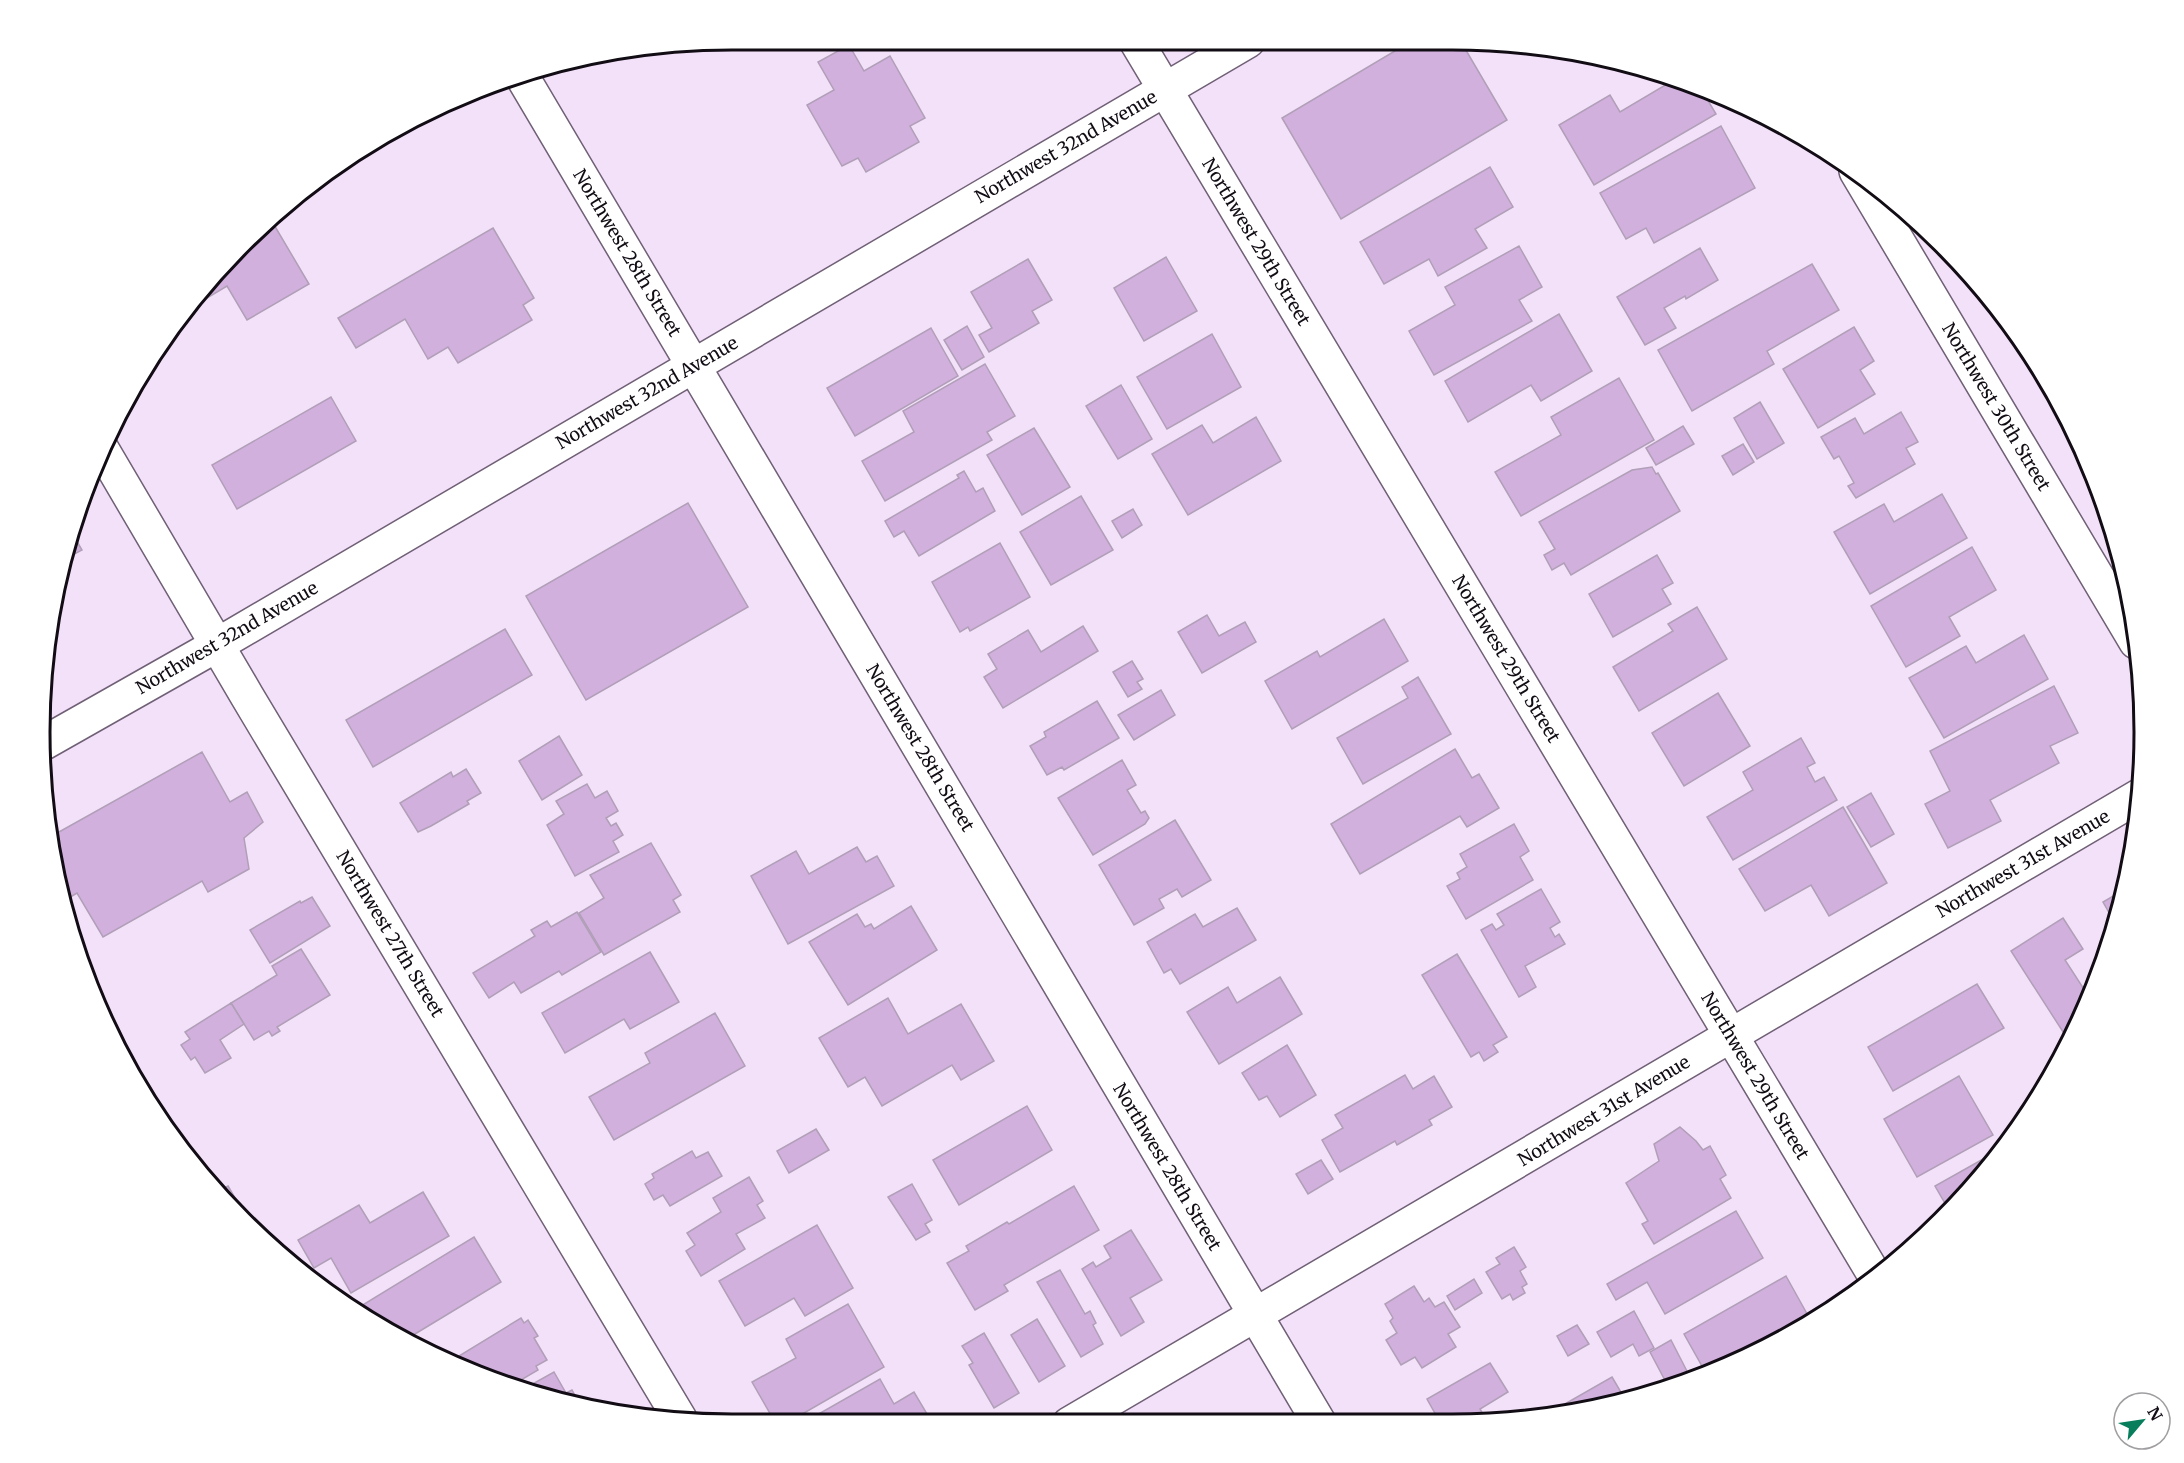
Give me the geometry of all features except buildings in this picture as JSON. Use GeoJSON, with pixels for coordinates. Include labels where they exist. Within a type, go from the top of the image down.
{"type":"FeatureCollection","features":[{"type":"Feature","properties":{"kind":"street","name":"Northwest 29th Street"},"geometry":{"type":"LineString","coordinates":[[1141,50],[1871,1270]]}},
{"type":"Feature","properties":{"kind":"street","name":"Northwest 32nd Avenue"},"geometry":{"type":"LineString","coordinates":[[50,740],[217,645],[1231,50]]}},
{"type":"Feature","properties":{"kind":"street","name":"Northwest 28th Street"},"geometry":{"type":"LineString","coordinates":[[525,82],[1314,1414]]}},
{"type":"Feature","properties":{"kind":"street","name":"Northwest 30th Street"},"geometry":{"type":"LineString","coordinates":[[1867,189],[2126,625]]}},
{"type":"Feature","properties":{"kind":"street","name":"Northwest 27th Street"},"geometry":{"type":"LineString","coordinates":[[107,458],[675,1411]]}},
{"type":"Feature","properties":{"kind":"street","name":"Northwest 31st Avenue"},"geometry":{"type":"LineString","coordinates":[[1086,1414],[2131,801]]}}]}
